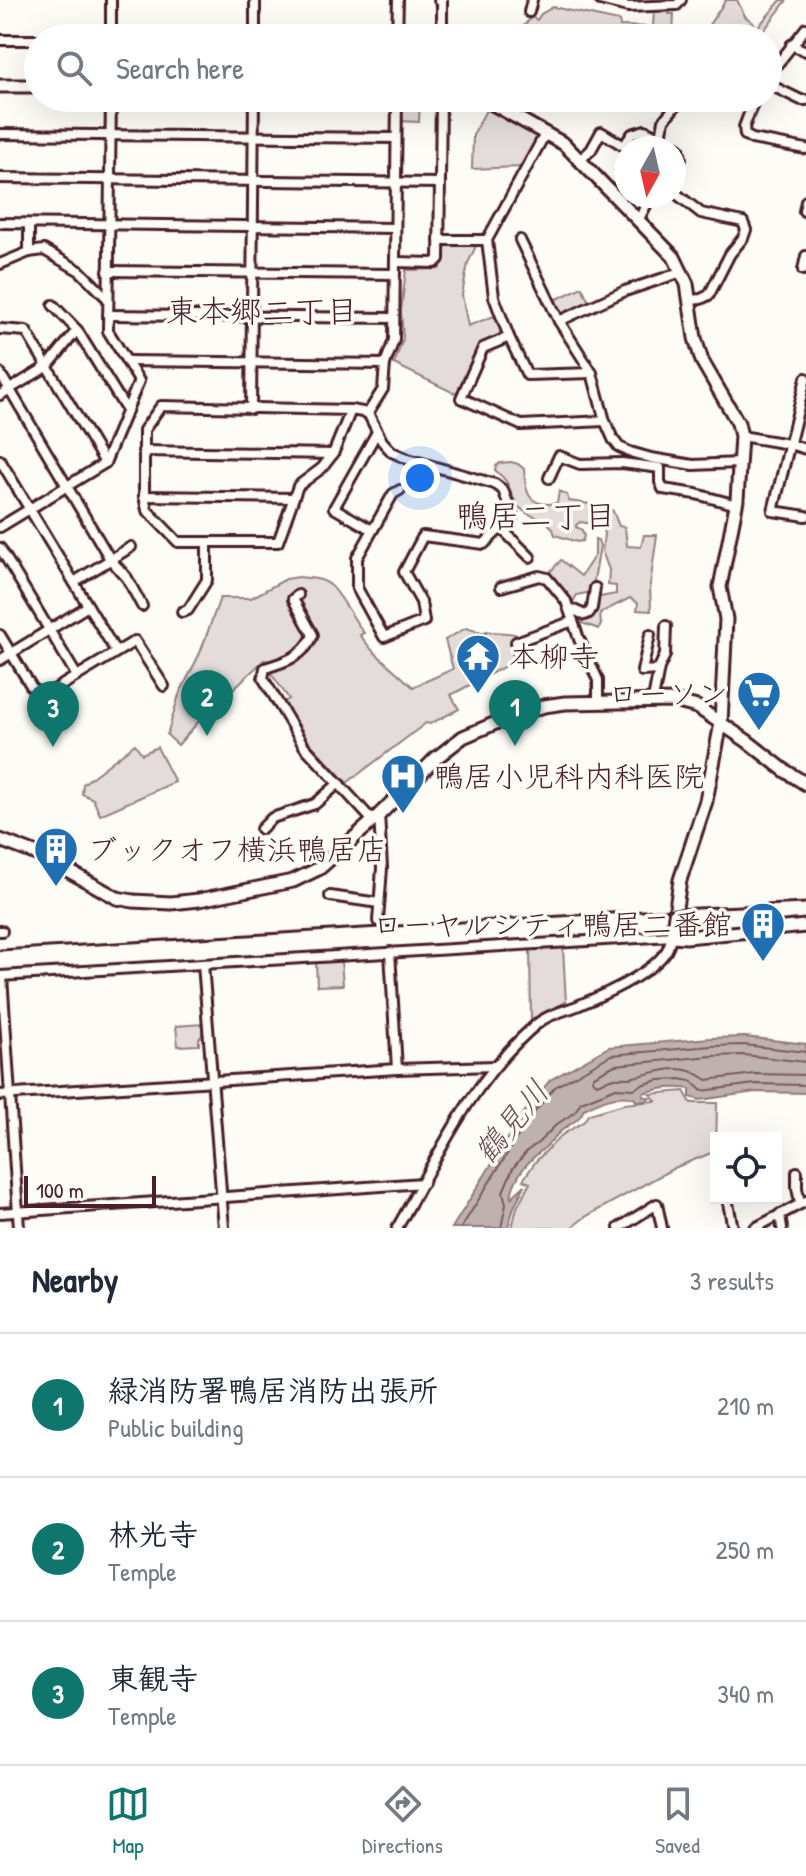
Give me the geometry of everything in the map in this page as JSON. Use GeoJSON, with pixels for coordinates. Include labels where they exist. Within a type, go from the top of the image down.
{"type":"FeatureCollection","features":[{"type":"Feature","properties":{"kind":"street"},"geometry":{"type":"LineString","coordinates":[[111,0],[111,24]]}},
{"type":"Feature","properties":{"kind":"street"},"geometry":{"type":"LineString","coordinates":[[255,0],[255,24]]}},
{"type":"Feature","properties":{"kind":"street"},"geometry":{"type":"LineString","coordinates":[[397,24],[398,0]]}},
{"type":"Feature","properties":{"kind":"street"},"geometry":{"type":"LineString","coordinates":[[439,0],[442,0],[442,24]]}},
{"type":"Feature","properties":{"kind":"street"},"geometry":{"type":"LineString","coordinates":[[529,12],[532,0]]}},
{"type":"Feature","properties":{"kind":"street"},"geometry":{"type":"LineString","coordinates":[[600,0],[628,7],[677,5],[681,0]]}},
{"type":"Feature","properties":{"kind":"street"},"geometry":{"type":"LineString","coordinates":[[782,57],[806,28]]}},
{"type":"Feature","properties":{"kind":"street"},"geometry":{"type":"LineString","coordinates":[[0,40],[24,40]]}},
{"type":"Feature","properties":{"kind":"street"},"geometry":{"type":"LineString","coordinates":[[791,45],[806,51]]}},
{"type":"Feature","properties":{"kind":"street"},"geometry":{"type":"LineString","coordinates":[[0,86],[24,86]]}},
{"type":"Feature","properties":{"kind":"street"},"geometry":{"type":"LineString","coordinates":[[782,91],[806,100]]}},
{"type":"Feature","properties":{"kind":"street"},"geometry":{"type":"LineString","coordinates":[[0,527],[105,463],[139,381],[108,331],[111,112]]}},
{"type":"Feature","properties":{"kind":"street"},"geometry":{"type":"LineString","coordinates":[[251,409],[254,112]]}},
{"type":"Feature","properties":{"kind":"street"},"geometry":{"type":"LineString","coordinates":[[368,413],[383,389],[385,364],[394,340],[397,112]]}},
{"type":"Feature","properties":{"kind":"street"},"geometry":{"type":"LineString","coordinates":[[395,262],[435,263],[439,259],[441,112]]}},
{"type":"Feature","properties":{"kind":"street"},"geometry":{"type":"LineString","coordinates":[[397,1228],[464,1109],[505,1054],[542,1020],[605,994],[639,974],[668,950],[680,880],[706,801],[721,723],[726,619],[720,587],[737,505],[741,436],[735,415],[702,361],[695,338],[687,284],[674,257],[564,144],[506,112]]}},
{"type":"Feature","properties":{"kind":"street"},"geometry":{"type":"LineString","coordinates":[[661,136],[664,120],[671,112]]}},
{"type":"Feature","properties":{"kind":"street"},"geometry":{"type":"LineString","coordinates":[[750,112],[744,127],[745,135],[806,149]]}},
{"type":"Feature","properties":{"kind":"street"},"geometry":{"type":"LineString","coordinates":[[631,136],[645,130],[657,136]]}},
{"type":"Feature","properties":{"kind":"street"},"geometry":{"type":"LineString","coordinates":[[580,160],[591,150],[601,132],[614,140]]}},
{"type":"Feature","properties":{"kind":"street"},"geometry":{"type":"LineString","coordinates":[[0,134],[396,138]]}},
{"type":"Feature","properties":{"kind":"street"},"geometry":{"type":"LineString","coordinates":[[545,134],[487,240],[494,297],[527,375],[592,373]]}},
{"type":"Feature","properties":{"kind":"street"},"geometry":{"type":"LineString","coordinates":[[0,178],[440,183]]}},
{"type":"Feature","properties":{"kind":"street"},"geometry":{"type":"LineString","coordinates":[[686,201],[701,213],[743,222],[746,230],[709,295],[689,300]]}},
{"type":"Feature","properties":{"kind":"street"},"geometry":{"type":"LineString","coordinates":[[806,201],[806,212]]}},
{"type":"Feature","properties":{"kind":"street"},"geometry":{"type":"LineString","coordinates":[[638,221],[645,208]]}},
{"type":"Feature","properties":{"kind":"street"},"geometry":{"type":"LineString","coordinates":[[0,223],[395,228]]}},
{"type":"Feature","properties":{"kind":"street"},"geometry":{"type":"LineString","coordinates":[[29,224],[29,252]]}},
{"type":"Feature","properties":{"kind":"street"},"geometry":{"type":"LineString","coordinates":[[439,240],[487,240]]}},
{"type":"Feature","properties":{"kind":"street"},"geometry":{"type":"LineString","coordinates":[[520,240],[559,321],[592,373],[605,421],[619,447],[693,465],[739,463]]}},
{"type":"Feature","properties":{"kind":"street"},"geometry":{"type":"LineString","coordinates":[[0,264],[29,252],[44,250],[80,271],[108,299]]}},
{"type":"Feature","properties":{"kind":"street"},"geometry":{"type":"LineString","coordinates":[[803,270],[806,256]]}},
{"type":"Feature","properties":{"kind":"street"},"geometry":{"type":"LineString","coordinates":[[108,271],[395,274]]}},
{"type":"Feature","properties":{"kind":"street"},"geometry":{"type":"LineString","coordinates":[[559,321],[625,291],[682,272]]}},
{"type":"Feature","properties":{"kind":"street"},"geometry":{"type":"LineString","coordinates":[[53,305],[77,330],[127,411]]}},
{"type":"Feature","properties":{"kind":"street"},"geometry":{"type":"LineString","coordinates":[[108,315],[394,318]]}},
{"type":"Feature","properties":{"kind":"street"},"geometry":{"type":"LineString","coordinates":[[0,329],[26,331],[105,463]]}},
{"type":"Feature","properties":{"kind":"street"},"geometry":{"type":"LineString","coordinates":[[0,395],[48,366],[77,330]]}},
{"type":"Feature","properties":{"kind":"street"},"geometry":{"type":"LineString","coordinates":[[509,337],[483,348],[461,398],[521,425],[605,421]]}},
{"type":"Feature","properties":{"kind":"street"},"geometry":{"type":"LineString","coordinates":[[127,361],[385,364]]}},
{"type":"Feature","properties":{"kind":"street"},"geometry":{"type":"LineString","coordinates":[[0,373],[110,559],[127,578],[142,606]]}},
{"type":"Feature","properties":{"kind":"street"},"geometry":{"type":"LineString","coordinates":[[806,378],[773,511],[806,516]]}},
{"type":"Feature","properties":{"kind":"street"},"geometry":{"type":"LineString","coordinates":[[351,410],[333,454],[322,468],[298,486],[278,542],[178,542],[147,510],[144,496],[144,430],[161,406],[351,410],[368,413]]}},
{"type":"Feature","properties":{"kind":"street"},"geometry":{"type":"LineString","coordinates":[[368,413],[382,441],[392,452],[495,484],[503,490],[513,516],[484,544],[423,536],[404,572],[421,602],[424,621],[384,637],[357,588],[357,558],[393,494],[400,490]]}},
{"type":"Feature","properties":{"kind":"street"},"geometry":{"type":"LineString","coordinates":[[372,530],[334,508],[377,432]]}},
{"type":"Feature","properties":{"kind":"street"},"geometry":{"type":"LineString","coordinates":[[741,436],[806,449]]}},
{"type":"Feature","properties":{"kind":"street"},"geometry":{"type":"LineString","coordinates":[[143,451],[333,454]]}},
{"type":"Feature","properties":{"kind":"street"},"geometry":{"type":"LineString","coordinates":[[549,478],[559,456],[580,464],[622,463],[660,468],[663,489],[737,505]]}},
{"type":"Feature","properties":{"kind":"street"},"geometry":{"type":"LineString","coordinates":[[0,460],[116,652]]}},
{"type":"Feature","properties":{"kind":"street"},"geometry":{"type":"LineString","coordinates":[[144,496],[293,498]]}},
{"type":"Feature","properties":{"kind":"street"},"geometry":{"type":"LineString","coordinates":[[502,529],[530,557]]}},
{"type":"Feature","properties":{"kind":"street"},"geometry":{"type":"LineString","coordinates":[[182,612],[188,610],[207,580],[207,542]]}},
{"type":"Feature","properties":{"kind":"street"},"geometry":{"type":"LineString","coordinates":[[74,582],[131,547]]}},
{"type":"Feature","properties":{"kind":"street"},"geometry":{"type":"LineString","coordinates":[[0,548],[77,676]]}},
{"type":"Feature","properties":{"kind":"street"},"geometry":{"type":"LineString","coordinates":[[501,587],[539,576],[547,578],[569,608],[598,680],[598,701]]}},
{"type":"Feature","properties":{"kind":"street"},"geometry":{"type":"LineString","coordinates":[[569,608],[585,615],[589,613],[595,588]]}},
{"type":"Feature","properties":{"kind":"street"},"geometry":{"type":"LineString","coordinates":[[298,595],[293,599],[313,635],[309,644],[294,657],[265,668],[263,678],[304,746],[376,818],[382,868],[378,921]]}},
{"type":"Feature","properties":{"kind":"street"},"geometry":{"type":"LineString","coordinates":[[0,660],[88,606]]}},
{"type":"Feature","properties":{"kind":"street"},"geometry":{"type":"LineString","coordinates":[[519,655],[516,642],[573,621]]}},
{"type":"Feature","properties":{"kind":"street"},"geometry":{"type":"LineString","coordinates":[[653,700],[658,670],[665,655],[666,626]]}},
{"type":"Feature","properties":{"kind":"street"},"geometry":{"type":"LineString","coordinates":[[0,635],[39,699],[135,641],[164,686]]}},
{"type":"Feature","properties":{"kind":"street"},"geometry":{"type":"LineString","coordinates":[[650,635],[642,671],[658,670]]}},
{"type":"Feature","properties":{"kind":"street"},"geometry":{"type":"LineString","coordinates":[[0,840],[42,856],[117,898],[151,903],[199,900],[293,881],[320,868],[448,748],[479,728],[544,706],[565,703],[653,700],[697,707],[806,784]]}},
{"type":"Feature","properties":{"kind":"street"},"geometry":{"type":"LineString","coordinates":[[261,829],[272,818],[315,804],[339,783]]}},
{"type":"Feature","properties":{"kind":"street"},"geometry":{"type":"LineString","coordinates":[[330,896],[379,903]]}},
{"type":"Feature","properties":{"kind":"street"},"geometry":{"type":"LineString","coordinates":[[19,1228],[5,1095],[2,979],[686,937],[806,926]]}},
{"type":"Feature","properties":{"kind":"street"},"geometry":{"type":"LineString","coordinates":[[390,955],[397,1069]]}},
{"type":"Feature","properties":{"kind":"street"},"geometry":{"type":"LineString","coordinates":[[203,967],[224,1228]]}},
{"type":"Feature","properties":{"kind":"street"},"geometry":{"type":"LineString","coordinates":[[5,1095],[397,1069],[495,1066]]}},
{"type":"Feature","properties":{"kind":"street"},"geometry":{"type":"LineString","coordinates":[[755,1228],[803,1202],[797,1188],[797,1172]]}},
{"type":"Feature","properties":{"kind":"street"},"geometry":{"type":"LineString","coordinates":[[0,1213],[423,1183]]}},
{"type":"Feature","properties":{"kind":"street"},"geometry":{"type":"LineString","coordinates":[[619,1228],[657,1204],[662,1228]]}},
{"type":"Feature","properties":{"kind":"street"},"geometry":{"type":"LineString","coordinates":[[728,1204],[733,1228]]}},
{"type":"Feature","properties":{"kind":"street"},"geometry":{"type":"LineString","coordinates":[[780,1214],[782,1228]]}},
{"type":"Feature","properties":{"kind":"shaded area"},"geometry":{"type":"Polygon","coordinates":[[[726,0],[737,0],[745,16],[754,24],[710,24],[726,0]]]}},
{"type":"Feature","properties":{"kind":"shaded area"},"geometry":{"type":"Polygon","coordinates":[[[781,0],[787,0],[769,24],[761,24],[781,0]]]}},
{"type":"Feature","properties":{"kind":"shaded area"},"geometry":{"type":"Polygon","coordinates":[[[553,7],[619,21],[620,24],[525,24],[532,17],[537,20],[553,7]]]}},
{"type":"Feature","properties":{"kind":"shaded area"},"geometry":{"type":"Polygon","coordinates":[[[654,9],[668,9],[669,14],[674,14],[674,24],[653,24],[654,9]]]}},
{"type":"Feature","properties":{"kind":"shaded area"},"geometry":{"type":"Polygon","coordinates":[[[400,112],[419,112],[419,122],[400,121],[400,112]]]}},
{"type":"Feature","properties":{"kind":"shaded area"},"geometry":{"type":"Polygon","coordinates":[[[485,112],[495,112],[538,135],[521,167],[472,169],[473,135],[485,112]]]}},
{"type":"Feature","properties":{"kind":"shaded area"},"geometry":{"type":"Polygon","coordinates":[[[446,242],[477,244],[468,263],[462,295],[468,326],[494,316],[501,327],[499,337],[480,346],[461,390],[454,393],[394,364],[403,339],[401,311],[406,270],[439,269],[444,260],[446,242]]]}},
{"type":"Feature","properties":{"kind":"shaded area"},"geometry":{"type":"Polygon","coordinates":[[[582,287],[590,304],[562,316],[555,300],[582,287]]]}},
{"type":"Feature","properties":{"kind":"shaded area"},"geometry":{"type":"Polygon","coordinates":[[[511,462],[524,469],[527,491],[534,501],[557,503],[559,491],[567,495],[569,501],[604,506],[613,511],[619,526],[625,527],[627,546],[641,547],[644,535],[657,535],[650,585],[651,611],[637,610],[638,603],[630,598],[600,613],[601,625],[598,629],[578,620],[573,614],[583,618],[595,598],[616,594],[616,586],[608,585],[609,570],[602,551],[603,530],[580,522],[576,527],[582,530],[582,541],[555,535],[549,524],[518,506],[507,483],[495,470],[500,463],[511,462]]]}},
{"type":"Feature","properties":{"kind":"shaded area"},"geometry":{"type":"Polygon","coordinates":[[[595,539],[600,546],[592,592],[577,595],[571,605],[547,575],[561,560],[581,576],[595,555],[595,539]]]}},
{"type":"Feature","properties":{"kind":"shaded area"},"geometry":{"type":"Polygon","coordinates":[[[286,579],[319,580],[334,588],[364,633],[360,635],[413,687],[453,669],[445,640],[466,628],[486,634],[486,631],[509,633],[521,638],[509,664],[451,695],[459,709],[430,724],[426,723],[347,783],[308,741],[281,704],[289,699],[268,669],[273,661],[264,660],[178,745],[167,735],[179,695],[200,653],[220,598],[251,598],[286,579]]]}},
{"type":"Feature","properties":{"kind":"shaded area"},"geometry":{"type":"Polygon","coordinates":[[[135,744],[142,754],[157,747],[175,782],[100,815],[93,799],[82,794],[83,784],[135,744]]]}},
{"type":"Feature","properties":{"kind":"shaded area"},"geometry":{"type":"Polygon","coordinates":[[[563,948],[566,1002],[531,1020],[530,950],[563,948]]]}},
{"type":"Feature","properties":{"kind":"shaded area"},"geometry":{"type":"Polygon","coordinates":[[[341,961],[343,985],[317,986],[316,962],[341,961]]]}},
{"type":"Feature","properties":{"kind":"shaded area"},"geometry":{"type":"Polygon","coordinates":[[[202,1024],[199,1045],[178,1046],[176,1026],[202,1024]]]}},
{"type":"Feature","properties":{"kind":"shaded area"},"geometry":{"type":"Polygon","coordinates":[[[684,1091],[691,1103],[717,1103],[716,1132],[710,1132],[710,1153],[674,1168],[585,1217],[571,1228],[512,1228],[517,1207],[530,1183],[523,1180],[536,1161],[562,1135],[583,1122],[589,1114],[624,1104],[656,1101],[650,1094],[684,1091]]]}},
{"type":"Feature","properties":{"kind":"water"},"geometry":{"type":"Polygon","coordinates":[[[745,1037],[806,1044],[806,1093],[755,1092],[700,1100],[690,1097],[690,1089],[672,1088],[643,1093],[643,1096],[650,1098],[646,1101],[621,1096],[602,1101],[584,1109],[522,1171],[511,1198],[525,1185],[508,1228],[452,1228],[522,1115],[550,1080],[609,1047],[745,1037]]]}},
{"type":"Feature","properties":{"kind":"waterway"},"geometry":{"type":"LineString","coordinates":[[4,981],[280,963]]}},
{"type":"Feature","properties":{"kind":"railway"},"geometry":{"type":"LineString","coordinates":[[0,950],[806,903]]}},
{"type":"Feature","properties":{"kind":"place","name":"本柳寺"},"geometry":{"type":"Point","coordinates":[478,695]}},
{"type":"Feature","properties":{"kind":"place","name":"ローソン"},"geometry":{"type":"Point","coordinates":[759,732]}},
{"type":"Feature","properties":{"kind":"place","name":"林光寺"},"geometry":{"type":"Point","coordinates":[207,736]}},
{"type":"Feature","properties":{"kind":"place","name":"緑消防署鴨居消防出張所"},"geometry":{"type":"Point","coordinates":[515,746]}},
{"type":"Feature","properties":{"kind":"place","name":"東観寺"},"geometry":{"type":"Point","coordinates":[53,747]}},
{"type":"Feature","properties":{"kind":"place","name":"鴨居小児科内科医院"},"geometry":{"type":"Point","coordinates":[403,815]}},
{"type":"Feature","properties":{"kind":"place","name":"ブックオフ横浜鴨居店"},"geometry":{"type":"Point","coordinates":[56,888]}},
{"type":"Feature","properties":{"kind":"place","name":"ローヤルシティ鴨居二番館"},"geometry":{"type":"Point","coordinates":[763,963]}},
{"type":"Feature","properties":{"kind":"district","name":"東本郷二丁目"},"geometry":{"type":"Point","coordinates":[262,310]}},
{"type":"Feature","properties":{"kind":"district","name":"鴨居二丁目"},"geometry":{"type":"Point","coordinates":[536,515]}},
{"type":"Feature","properties":{"kind":"water label","name":"鶴見川"},"geometry":{"type":"Point","coordinates":[511,1121]}}]}
